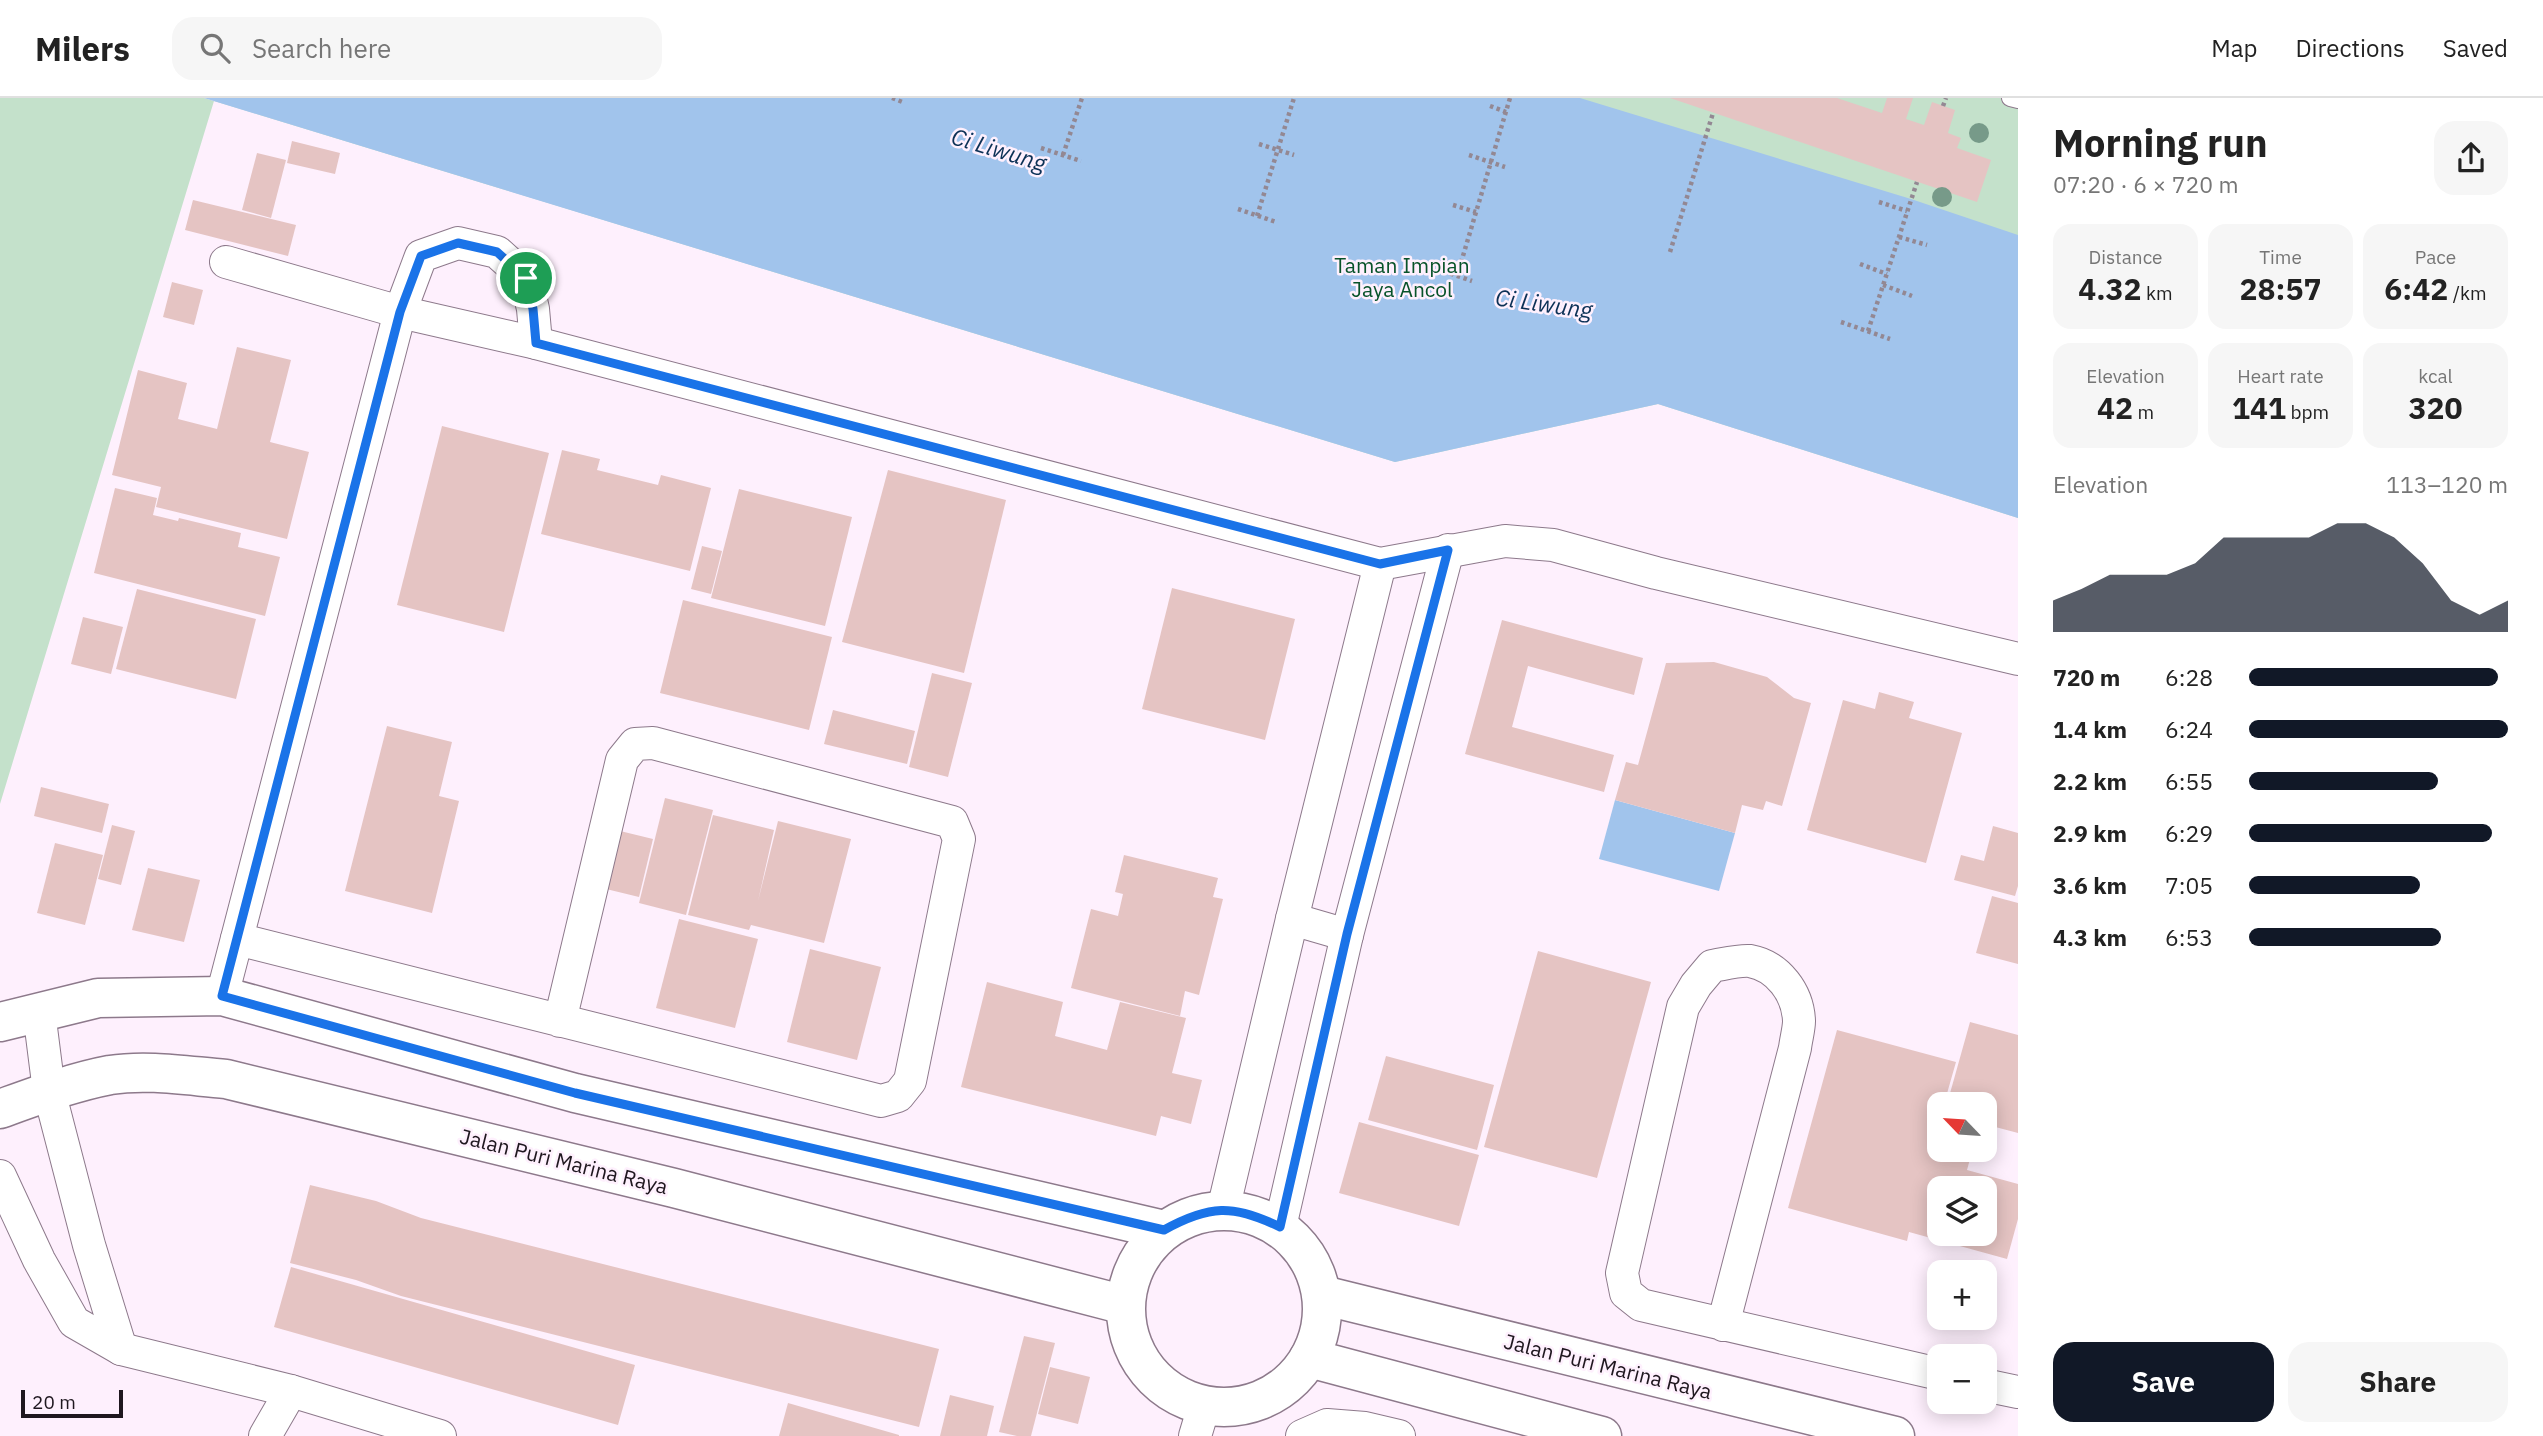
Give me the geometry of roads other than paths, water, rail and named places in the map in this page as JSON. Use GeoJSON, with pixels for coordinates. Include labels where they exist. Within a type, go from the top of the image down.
{"type":"FeatureCollection","features":[{"type":"Feature","properties":{"kind":"street"},"geometry":{"type":"LineString","coordinates":[[222,996],[400,312],[421,256],[458,243],[497,252],[526,278],[533,309],[536,343]]}},
{"type":"Feature","properties":{"kind":"street"},"geometry":{"type":"LineString","coordinates":[[226,262],[400,312],[536,343],[1380,564],[1505,541],[1553,545],[1670,577],[2018,659]]}},
{"type":"Feature","properties":{"kind":"street"},"geometry":{"type":"LineString","coordinates":[[1280,1227],[1347,934],[1448,550]]}},
{"type":"Feature","properties":{"kind":"street"},"geometry":{"type":"LineString","coordinates":[[1223,1210],[1380,564]]}},
{"type":"Feature","properties":{"kind":"street"},"geometry":{"type":"LineString","coordinates":[[237,939],[560,1021],[881,1101],[898,1096],[910,1081],[959,839],[953,822],[653,743],[635,744],[622,760],[560,1021]]}},
{"type":"Feature","properties":{"kind":"street"},"geometry":{"type":"LineString","coordinates":[[1292,919],[1347,934]]}},
{"type":"Feature","properties":{"kind":"street"},"geometry":{"type":"LineString","coordinates":[[1723,1325],[1795,1048],[1799,1020],[1795,999],[1784,979],[1764,966],[1749,961],[1712,966],[1683,1007],[1622,1273],[1626,1293],[1641,1305],[1723,1325],[1927,1371]]}},
{"type":"Feature","properties":{"kind":"street"},"geometry":{"type":"LineString","coordinates":[[0,1022],[98,998],[222,996],[575,1093],[1164,1230]]}},
{"type":"Feature","properties":{"kind":"street"},"geometry":{"type":"LineString","coordinates":[[38,1013],[50,1091],[89,1245],[121,1349]]}},
{"type":"Feature","properties":{"kind":"street","name":"Jalan Puri Marina Raya"},"geometry":{"type":"LineString","coordinates":[[0,1109],[50,1091],[111,1075],[162,1074],[226,1079],[687,1191],[1125,1305]]}},
{"type":"Feature","properties":{"kind":"street"},"geometry":{"type":"LineString","coordinates":[[0,1176],[39,1260],[74,1322],[121,1349],[291,1391],[440,1436]]}},
{"type":"Feature","properties":{"kind":"street"},"geometry":{"type":"LineString","coordinates":[[1223,1210],[1253,1214],[1280,1227],[1300,1246],[1314,1269],[1322,1295],[1321,1328],[1309,1359],[1290,1382],[1264,1399],[1234,1407],[1200,1421],[1146,1370],[1129,1340],[1125,1305],[1130,1276],[1144,1251],[1164,1230],[1192,1215],[1223,1210]]}},
{"type":"Feature","properties":{"kind":"street","name":"Jalan Puri Marina Raya"},"geometry":{"type":"LineString","coordinates":[[1322,1295],[1895,1436]]}},
{"type":"Feature","properties":{"kind":"street"},"geometry":{"type":"LineString","coordinates":[[1309,1359],[1602,1436]]}},
{"type":"Feature","properties":{"kind":"street"},"geometry":{"type":"LineString","coordinates":[[1997,1388],[2018,1392]]}},
{"type":"Feature","properties":{"kind":"street"},"geometry":{"type":"LineString","coordinates":[[265,1436],[291,1391]]}},
{"type":"Feature","properties":{"kind":"street"},"geometry":{"type":"LineString","coordinates":[[1302,1436],[1327,1426],[1365,1428],[1399,1436]]}},
{"type":"Feature","properties":{"kind":"lane"},"geometry":{"type":"LineString","coordinates":[[2010,98],[2018,100]]}},
{"type":"Feature","properties":{"kind":"water","name":"Taman Impian Jaya Ancol"},"geometry":{"type":"Polygon","coordinates":[[[204,98],[1580,98],[1911,199],[2018,235],[2018,518],[1658,404],[1395,462],[204,98]]]}},
{"type":"Feature","properties":{"kind":"water"},"geometry":{"type":"Polygon","coordinates":[[[1615,800],[1735,833],[1719,891],[1599,859],[1615,800]]]}},
{"type":"Feature","properties":{"kind":"water label","name":"Ci Liwung"},"geometry":{"type":"Point","coordinates":[999,149]}},
{"type":"Feature","properties":{"kind":"water label","name":"Ci Liwung"},"geometry":{"type":"Point","coordinates":[1544,303]}}]}
